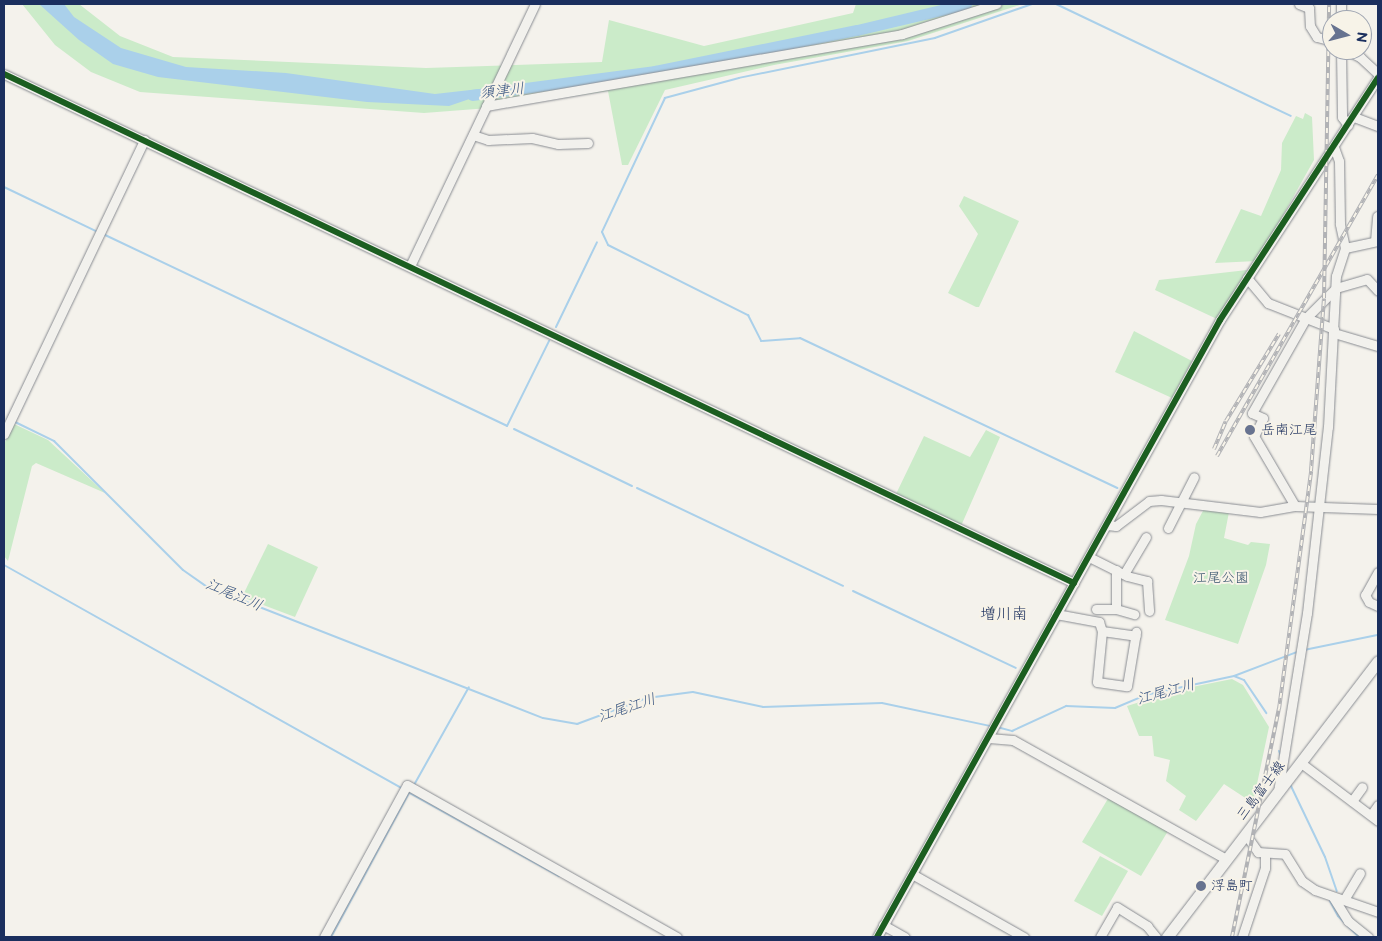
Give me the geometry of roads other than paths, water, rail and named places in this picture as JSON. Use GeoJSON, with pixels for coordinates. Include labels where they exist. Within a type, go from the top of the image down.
{"type":"FeatureCollection","features":[{"type":"Feature","properties":{"kind":"main road","name":"三島富士線"},"geometry":{"type":"LineString","coordinates":[[1167,937],[1378,661]]}},
{"type":"Feature","properties":{"kind":"street"},"geometry":{"type":"LineString","coordinates":[[410,266],[535,4]]}},
{"type":"Feature","properties":{"kind":"street"},"geometry":{"type":"LineString","coordinates":[[486,106],[902,34],[996,4]]}},
{"type":"Feature","properties":{"kind":"street"},"geometry":{"type":"LineString","coordinates":[[1300,4],[1310,8],[1310,26],[1317,38],[1322,39]]}},
{"type":"Feature","properties":{"kind":"street"},"geometry":{"type":"LineString","coordinates":[[1341,60],[1342,117],[1351,121],[1378,126]]}},
{"type":"Feature","properties":{"kind":"street"},"geometry":{"type":"LineString","coordinates":[[1363,60],[1378,74]]}},
{"type":"Feature","properties":{"kind":"street"},"geometry":{"type":"LineString","coordinates":[[4,74],[1074,583]]}},
{"type":"Feature","properties":{"kind":"street"},"geometry":{"type":"LineString","coordinates":[[877,937],[990,737],[1056,614],[1108,525],[1220,320],[1378,78]]}},
{"type":"Feature","properties":{"kind":"street"},"geometry":{"type":"LineString","coordinates":[[473,135],[488,140],[532,138],[558,144],[588,143]]}},
{"type":"Feature","properties":{"kind":"street"},"geometry":{"type":"LineString","coordinates":[[4,434],[144,140]]}},
{"type":"Feature","properties":{"kind":"street"},"geometry":{"type":"LineString","coordinates":[[1285,785],[1281,768],[1306,613],[1319,507],[1336,288],[1339,263],[1345,248],[1340,224],[1340,161],[1334,147]]}},
{"type":"Feature","properties":{"kind":"street"},"geometry":{"type":"LineString","coordinates":[[1345,248],[1377,241],[1377,216]]}},
{"type":"Feature","properties":{"kind":"street"},"geometry":{"type":"LineString","coordinates":[[1247,278],[1268,303],[1334,331],[1378,346]]}},
{"type":"Feature","properties":{"kind":"street"},"geometry":{"type":"LineString","coordinates":[[1295,506],[1254,436],[1263,418],[1252,413],[1306,318],[1336,288],[1368,279],[1378,291]]}},
{"type":"Feature","properties":{"kind":"street"},"geometry":{"type":"LineString","coordinates":[[1168,528],[1194,477]]}},
{"type":"Feature","properties":{"kind":"street"},"geometry":{"type":"LineString","coordinates":[[1108,525],[1116,526],[1149,501],[1182,501],[1260,512],[1295,506],[1378,509]]}},
{"type":"Feature","properties":{"kind":"street"},"geometry":{"type":"LineString","coordinates":[[1116,609],[1120,572],[1146,537]]}},
{"type":"Feature","properties":{"kind":"street"},"geometry":{"type":"LineString","coordinates":[[1089,557],[1120,572],[1147,581],[1149,611]]}},
{"type":"Feature","properties":{"kind":"street"},"geometry":{"type":"LineString","coordinates":[[1378,572],[1365,595],[1369,602],[1378,606]]}},
{"type":"Feature","properties":{"kind":"street"},"geometry":{"type":"LineString","coordinates":[[1096,609],[1116,609],[1134,614]]}},
{"type":"Feature","properties":{"kind":"street"},"geometry":{"type":"LineString","coordinates":[[1056,614],[1099,622],[1102,631],[1096,682],[1127,686],[1136,634],[1102,631]]}},
{"type":"Feature","properties":{"kind":"street"},"geometry":{"type":"LineString","coordinates":[[990,737],[1013,740],[1226,860]]}},
{"type":"Feature","properties":{"kind":"street"},"geometry":{"type":"LineString","coordinates":[[1301,763],[1374,818],[1378,804]]}},
{"type":"Feature","properties":{"kind":"street"},"geometry":{"type":"LineString","coordinates":[[324,937],[407,784],[677,937]]}},
{"type":"Feature","properties":{"kind":"street"},"geometry":{"type":"LineString","coordinates":[[1352,801],[1362,787]]}},
{"type":"Feature","properties":{"kind":"street"},"geometry":{"type":"LineString","coordinates":[[1246,835],[1258,852],[1286,854],[1302,881],[1332,897],[1345,898],[1378,912]]}},
{"type":"Feature","properties":{"kind":"street"},"geometry":{"type":"LineString","coordinates":[[1242,937],[1265,868],[1265,853]]}},
{"type":"Feature","properties":{"kind":"street"},"geometry":{"type":"LineString","coordinates":[[1345,898],[1360,873]]}},
{"type":"Feature","properties":{"kind":"street"},"geometry":{"type":"LineString","coordinates":[[912,874],[1024,937]]}},
{"type":"Feature","properties":{"kind":"street"},"geometry":{"type":"LineString","coordinates":[[1332,897],[1348,921],[1368,937]]}},
{"type":"Feature","properties":{"kind":"street"},"geometry":{"type":"LineString","coordinates":[[1100,937],[1117,907],[1147,926],[1156,937]]}},
{"type":"Feature","properties":{"kind":"street"},"geometry":{"type":"LineString","coordinates":[[883,926],[905,937]]}},
{"type":"Feature","properties":{"kind":"water"},"geometry":{"type":"Polygon","coordinates":[[[39,4],[64,4],[74,17],[121,48],[186,67],[286,73],[435,94],[488,88],[487,93],[449,106],[367,102],[158,77],[113,64],[79,40],[39,4]]]}},
{"type":"Feature","properties":{"kind":"waterway","name":"須津川"},"geometry":{"type":"LineString","coordinates":[[472,95],[655,71],[857,30],[966,4]]}},
{"type":"Feature","properties":{"kind":"waterway"},"geometry":{"type":"LineString","coordinates":[[1032,4],[935,38],[739,78],[665,98],[602,232],[608,245],[748,315],[761,341],[800,338],[1117,488]]}},
{"type":"Feature","properties":{"kind":"waterway"},"geometry":{"type":"LineString","coordinates":[[1056,4],[1291,116]]}},
{"type":"Feature","properties":{"kind":"waterway"},"geometry":{"type":"LineString","coordinates":[[4,187],[96,231]]}},
{"type":"Feature","properties":{"kind":"waterway"},"geometry":{"type":"LineString","coordinates":[[103,234],[507,426],[549,341]]}},
{"type":"Feature","properties":{"kind":"waterway"},"geometry":{"type":"LineString","coordinates":[[556,327],[597,242]]}},
{"type":"Feature","properties":{"kind":"waterway","name":"江尾江川"},"geometry":{"type":"LineString","coordinates":[[13,421],[54,441],[183,570],[206,586],[543,718],[577,724],[647,698],[693,692],[763,707],[882,703],[990,726]]}},
{"type":"Feature","properties":{"kind":"waterway"},"geometry":{"type":"LineString","coordinates":[[514,429],[632,486]]}},
{"type":"Feature","properties":{"kind":"waterway"},"geometry":{"type":"LineString","coordinates":[[637,488],[843,586]]}},
{"type":"Feature","properties":{"kind":"waterway"},"geometry":{"type":"LineString","coordinates":[[4,565],[402,788]]}},
{"type":"Feature","properties":{"kind":"waterway"},"geometry":{"type":"LineString","coordinates":[[853,591],[1016,668]]}},
{"type":"Feature","properties":{"kind":"waterway","name":"江尾江川"},"geometry":{"type":"LineString","coordinates":[[1304,650],[1378,635]]}},
{"type":"Feature","properties":{"kind":"waterway","name":"江尾江川"},"geometry":{"type":"LineString","coordinates":[[997,727],[1012,731],[1066,706],[1115,708],[1145,695],[1234,676],[1297,652]]}},
{"type":"Feature","properties":{"kind":"waterway"},"geometry":{"type":"LineString","coordinates":[[1234,676],[1244,680],[1266,713]]}},
{"type":"Feature","properties":{"kind":"waterway"},"geometry":{"type":"LineString","coordinates":[[414,785],[469,687]]}},
{"type":"Feature","properties":{"kind":"waterway"},"geometry":{"type":"LineString","coordinates":[[1279,751],[1281,756]]}},
{"type":"Feature","properties":{"kind":"waterway"},"geometry":{"type":"LineString","coordinates":[[1290,784],[1325,857],[1337,891]]}},
{"type":"Feature","properties":{"kind":"waterway"},"geometry":{"type":"LineString","coordinates":[[406,791],[559,876]]}},
{"type":"Feature","properties":{"kind":"waterway"},"geometry":{"type":"LineString","coordinates":[[331,937],[410,791]]}},
{"type":"Feature","properties":{"kind":"waterway"},"geometry":{"type":"LineString","coordinates":[[1330,901],[1338,916],[1359,937]]}},
{"type":"Feature","properties":{"kind":"railway"},"geometry":{"type":"LineString","coordinates":[[1232,937],[1279,709],[1311,471],[1324,298],[1329,4]]}},
{"type":"Feature","properties":{"kind":"railway"},"geometry":{"type":"LineString","coordinates":[[1217,456],[1378,175]]}},
{"type":"Feature","properties":{"kind":"railway"},"geometry":{"type":"LineString","coordinates":[[1214,449],[1226,421],[1279,334]]}},
{"type":"Feature","properties":{"kind":"place","name":"岳南江尾"},"geometry":{"type":"Point","coordinates":[1250,430]}},
{"type":"Feature","properties":{"kind":"place","name":"浮島町"},"geometry":{"type":"Point","coordinates":[1201,886]}},
{"type":"Feature","properties":{"kind":"district","name":"増川南"},"geometry":{"type":"Point","coordinates":[1004,615]}},
{"type":"Feature","properties":{"kind":"park label","name":"江尾公園"},"geometry":{"type":"Point","coordinates":[1221,578]}}]}
